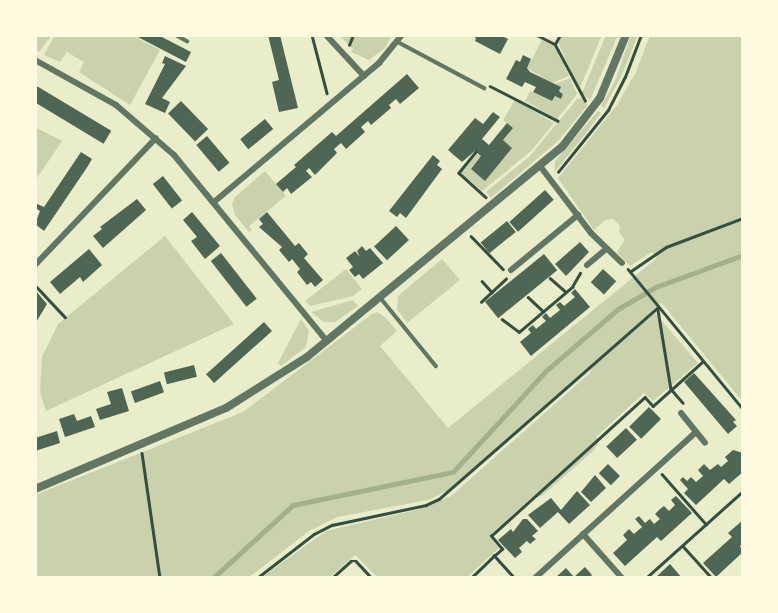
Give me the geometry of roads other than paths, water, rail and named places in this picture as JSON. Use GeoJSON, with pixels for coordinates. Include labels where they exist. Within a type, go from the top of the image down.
{"type":"FeatureCollection","features":[{"type":"Feature","properties":{"kind":"street"},"geometry":{"type":"LineString","coordinates":[[326,35],[364,76]]}},
{"type":"Feature","properties":{"kind":"street"},"geometry":{"type":"LineString","coordinates":[[35,489],[241,400],[298,363],[562,147],[591,112],[615,66],[626,35]]}},
{"type":"Feature","properties":{"kind":"street"},"geometry":{"type":"LineString","coordinates":[[214,202],[364,76],[400,38]]}},
{"type":"Feature","properties":{"kind":"street"},"geometry":{"type":"LineString","coordinates":[[35,60],[116,105],[156,138],[214,202],[325,339]]}},
{"type":"Feature","properties":{"kind":"street"},"geometry":{"type":"LineString","coordinates":[[35,265],[156,138]]}},
{"type":"Feature","properties":{"kind":"street"},"geometry":{"type":"LineString","coordinates":[[540,166],[606,249],[622,263]]}},
{"type":"Feature","properties":{"kind":"street"},"geometry":{"type":"LineString","coordinates":[[511,270],[578,215]]}},
{"type":"Feature","properties":{"kind":"street"},"geometry":{"type":"LineString","coordinates":[[587,265],[606,249]]}},
{"type":"Feature","properties":{"kind":"street"},"geometry":{"type":"LineString","coordinates":[[681,414],[705,443]]}},
{"type":"Feature","properties":{"kind":"street"},"geometry":{"type":"LineString","coordinates":[[536,578],[696,432]]}},
{"type":"Feature","properties":{"kind":"street"},"geometry":{"type":"LineString","coordinates":[[583,534],[622,578]]}},
{"type":"Feature","properties":{"kind":"lane"},"geometry":{"type":"LineString","coordinates":[[176,35],[187,41]]}},
{"type":"Feature","properties":{"kind":"lane"},"geometry":{"type":"LineString","coordinates":[[400,38],[484,88]]}},
{"type":"Feature","properties":{"kind":"lane"},"geometry":{"type":"LineString","coordinates":[[379,297],[436,366]]}},
{"type":"Feature","properties":{"kind":"waterway"},"geometry":{"type":"LineString","coordinates":[[213,578],[293,505],[453,472],[546,371],[618,309],[656,287],[743,255]]}}]}
